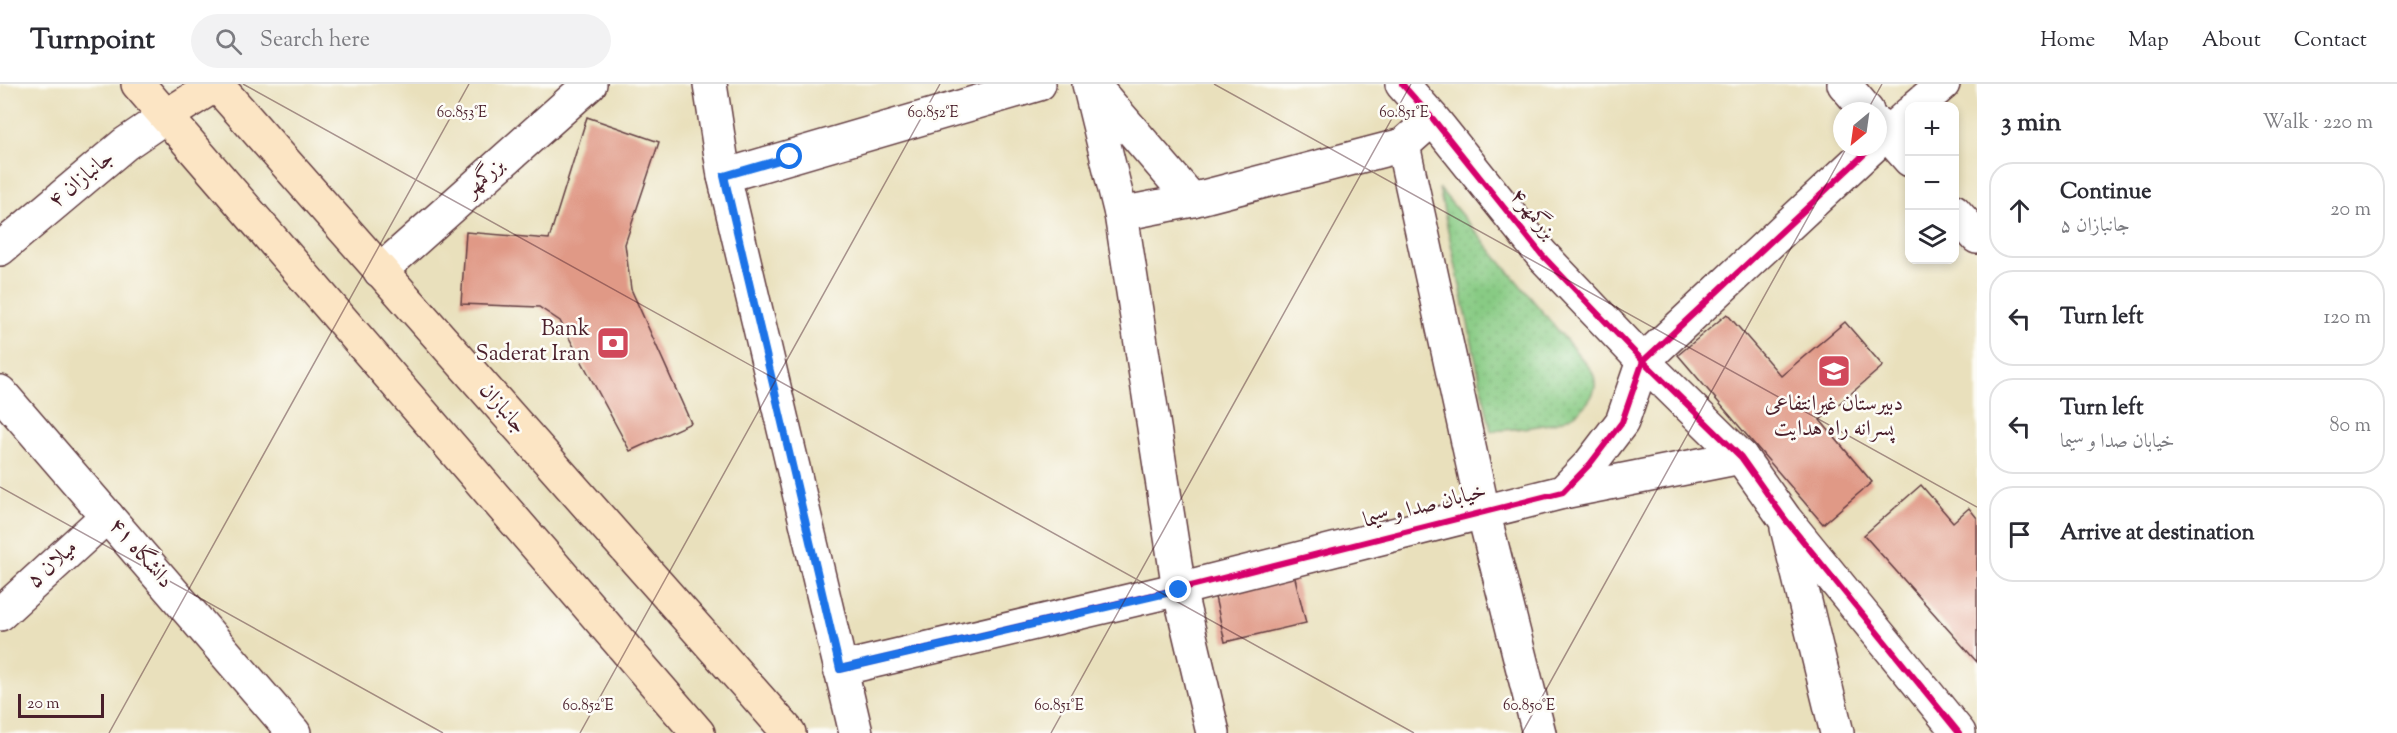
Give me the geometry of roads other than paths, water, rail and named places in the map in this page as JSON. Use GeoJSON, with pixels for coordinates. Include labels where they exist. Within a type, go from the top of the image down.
{"type":"FeatureCollection","features":[{"type":"Feature","properties":{"kind":"main road"},"geometry":{"type":"LineString","coordinates":[[138,84],[698,733]]}},
{"type":"Feature","properties":{"kind":"main road"},"geometry":{"type":"LineString","coordinates":[[166,116],[217,84]]}},
{"type":"Feature","properties":{"kind":"main road","name":"جانبازان"},"geometry":{"type":"LineString","coordinates":[[217,84],[789,733]]}},
{"type":"Feature","properties":{"kind":"street","name":"بزرگمهر"},"geometry":{"type":"LineString","coordinates":[[380,271],[590,84]]}},
{"type":"Feature","properties":{"kind":"street"},"geometry":{"type":"LineString","coordinates":[[710,84],[724,176],[856,733]]}},
{"type":"Feature","properties":{"kind":"street"},"geometry":{"type":"LineString","coordinates":[[724,176],[1040,84]]}},
{"type":"Feature","properties":{"kind":"street"},"geometry":{"type":"LineString","coordinates":[[1090,84],[1192,200]]}},
{"type":"Feature","properties":{"kind":"street"},"geometry":{"type":"LineString","coordinates":[[1090,84],[1121,214],[1179,590],[1213,733]]}},
{"type":"Feature","properties":{"kind":"street","name":"بزرگمهر۴"},"geometry":{"type":"LineString","coordinates":[[1402,84],[1433,119],[1542,255],[1643,361],[1741,457],[1785,519],[1959,733]]}},
{"type":"Feature","properties":{"kind":"street"},"geometry":{"type":"LineString","coordinates":[[1844,84],[1860,102]]}},
{"type":"Feature","properties":{"kind":"street"},"geometry":{"type":"LineString","coordinates":[[1922,102],[1942,84]]}},
{"type":"Feature","properties":{"kind":"street","name":"جانبازان ۴"},"geometry":{"type":"LineString","coordinates":[[0,249],[125,144],[166,116]]}},
{"type":"Feature","properties":{"kind":"street"},"geometry":{"type":"LineString","coordinates":[[1121,214],[1192,200],[1403,145],[1433,119]]}},
{"type":"Feature","properties":{"kind":"street"},"geometry":{"type":"LineString","coordinates":[[1887,134],[1906,156]]}},
{"type":"Feature","properties":{"kind":"street"},"geometry":{"type":"LineString","coordinates":[[1403,145],[1483,511],[1539,733]]}},
{"type":"Feature","properties":{"kind":"street"},"geometry":{"type":"LineString","coordinates":[[1563,492],[1590,464],[1622,422],[1643,361],[1853,156]]}},
{"type":"Feature","properties":{"kind":"street"},"geometry":{"type":"LineString","coordinates":[[1959,217],[1977,237]]}},
{"type":"Feature","properties":{"kind":"street","name":"دانشگاه ۴۱"},"geometry":{"type":"LineString","coordinates":[[5,409],[107,516],[287,725]]}},
{"type":"Feature","properties":{"kind":"street","name":"خیابان صدا و سیما"},"geometry":{"type":"LineString","coordinates":[[840,669],[1179,590],[1563,492],[1741,457]]}},
{"type":"Feature","properties":{"kind":"street","name":"میلان ۵"},"geometry":{"type":"LineString","coordinates":[[0,614],[107,516]]}},
{"type":"Feature","properties":{"kind":"street"},"geometry":{"type":"LineString","coordinates":[[1785,519],[1837,733]]}},
{"type":"Feature","properties":{"kind":"place","name":"Bank Saderat Iran"},"geometry":{"type":"Point","coordinates":[613,343]}},
{"type":"Feature","properties":{"kind":"place","name":"دبیرستان غیرانتفاعی پسرانه راه هدایت"},"geometry":{"type":"Point","coordinates":[1834,371]}}]}
